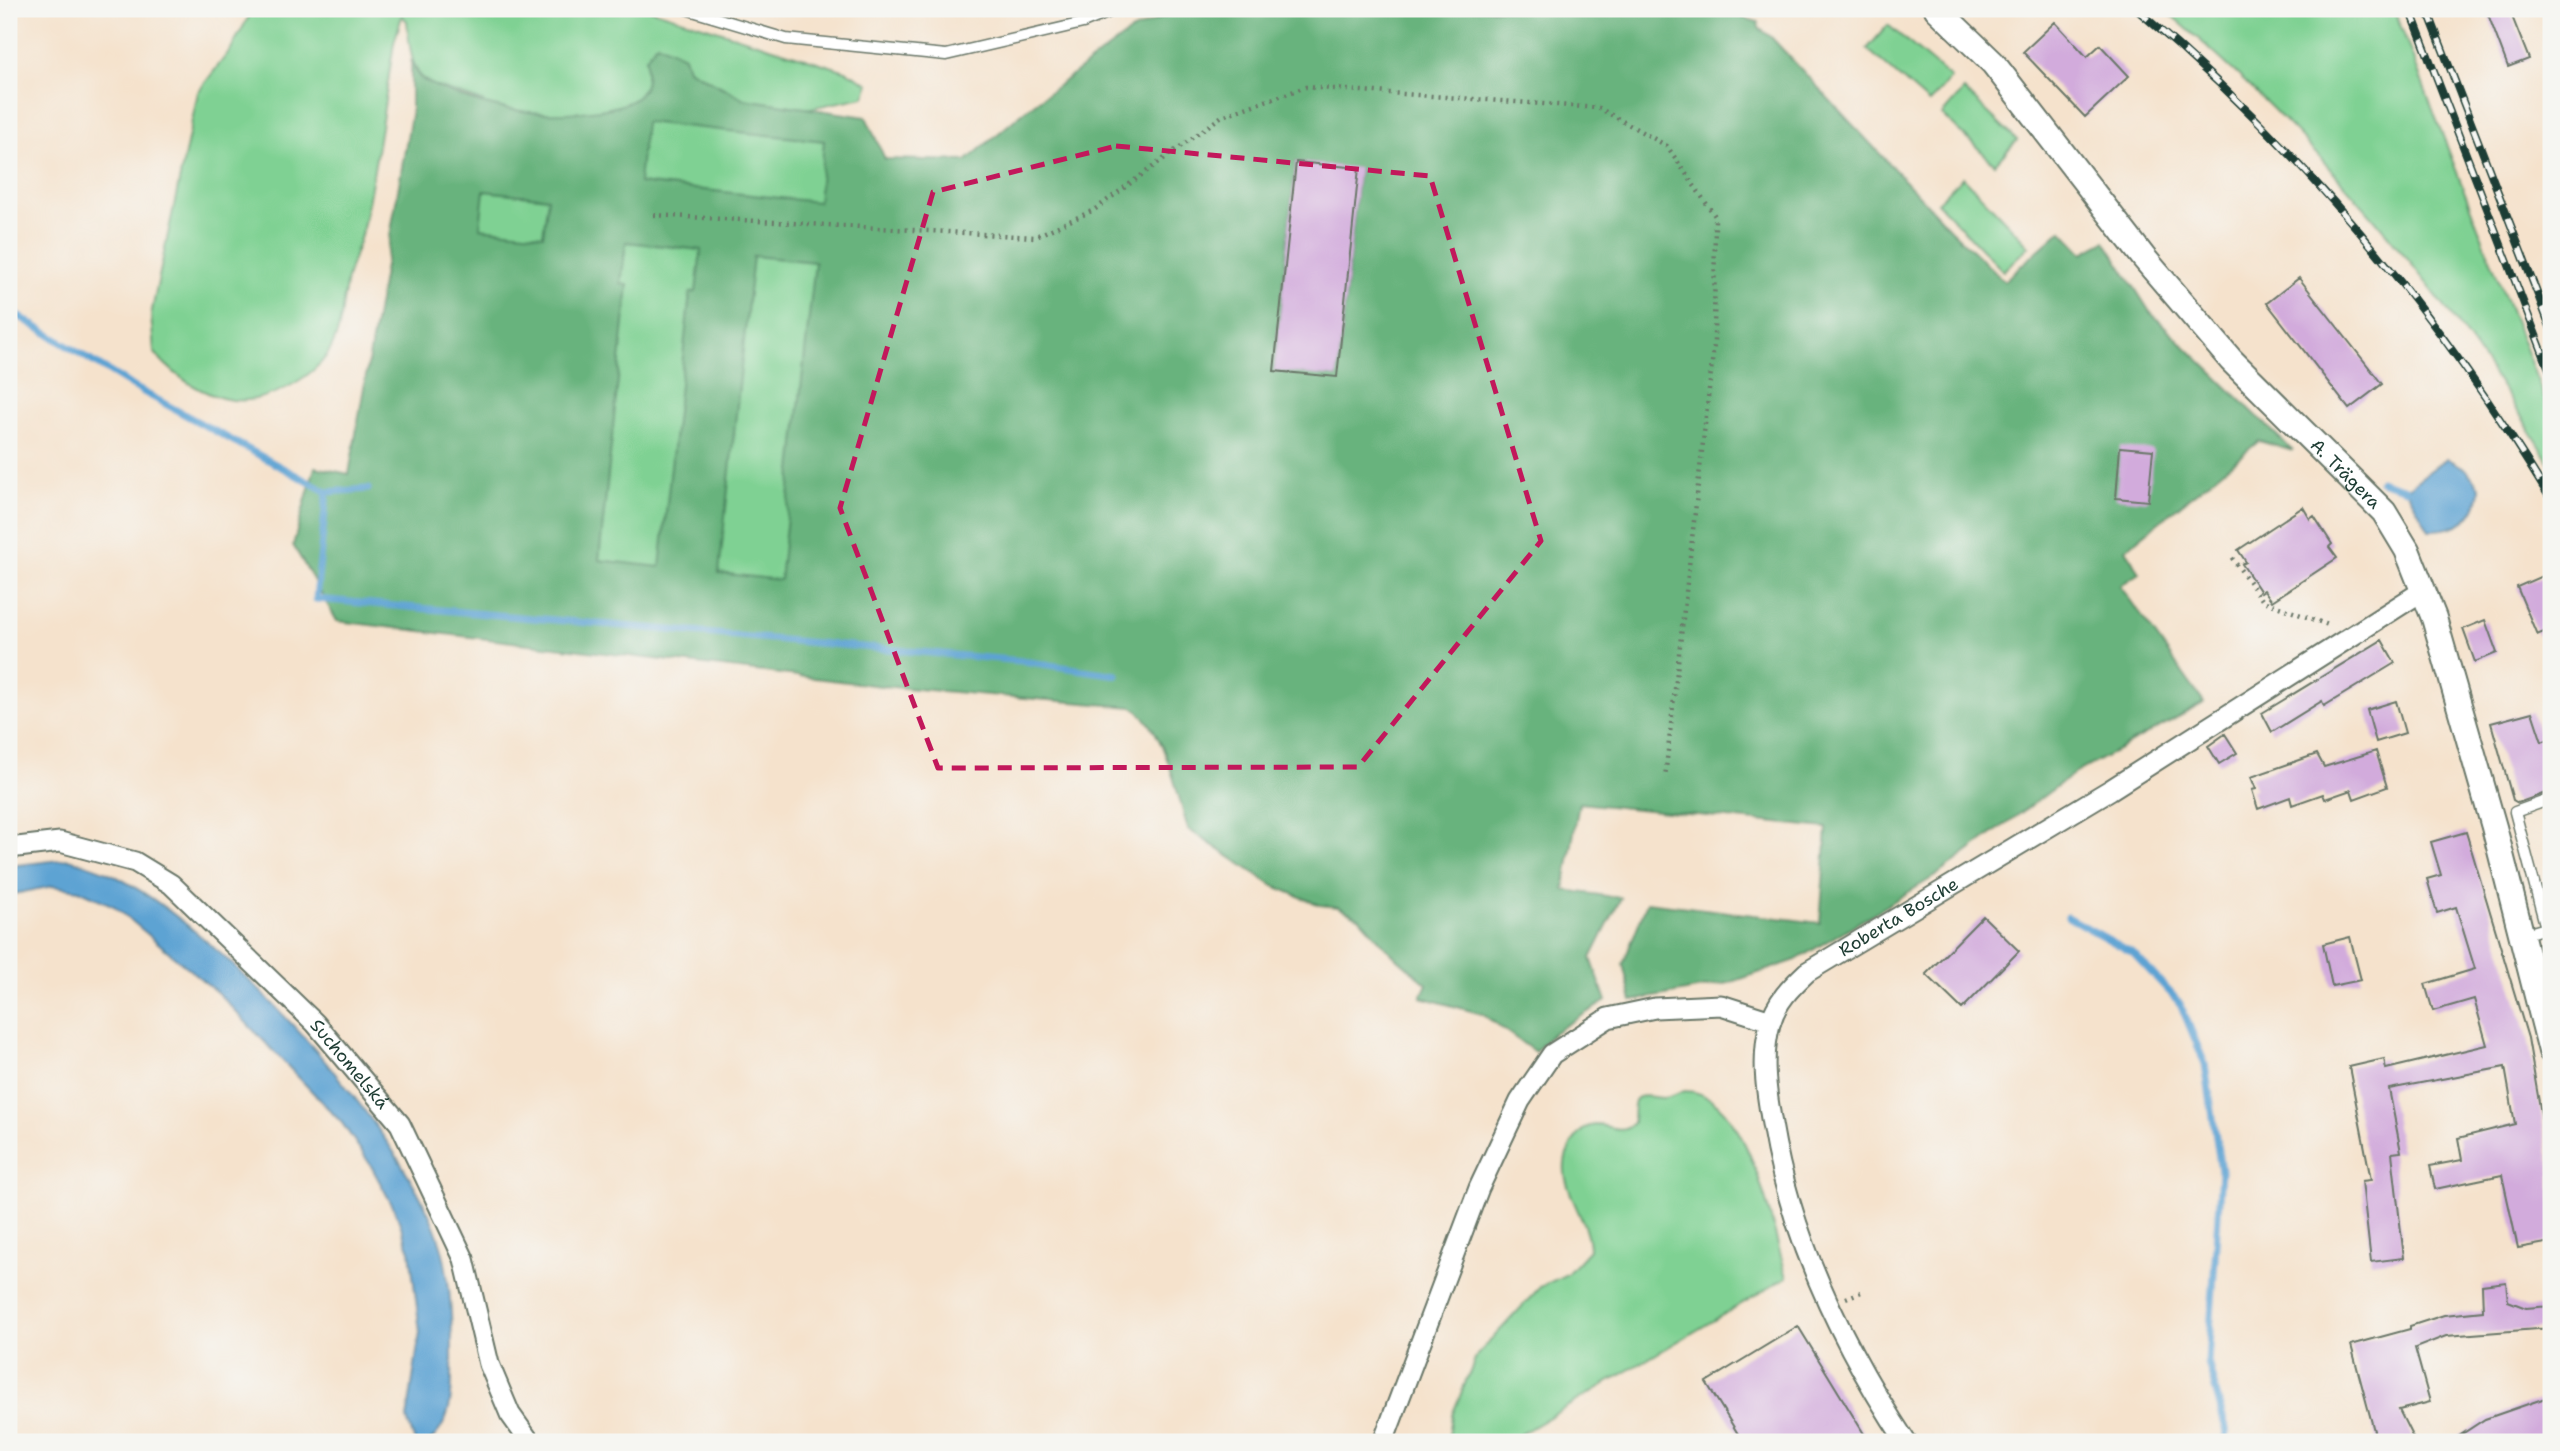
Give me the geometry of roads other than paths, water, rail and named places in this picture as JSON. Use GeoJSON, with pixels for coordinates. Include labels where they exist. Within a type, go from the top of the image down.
{"type":"FeatureCollection","features":[{"type":"Feature","properties":{"kind":"street","name":"A. Trägera"},"geometry":{"type":"LineString","coordinates":[[1937,9],[1993,63],[2144,258],[2231,360],[2384,512],[2407,550],[2424,590],[2494,827],[2551,1051]]}},
{"type":"Feature","properties":{"kind":"street","name":"Roberta Bosche"},"geometry":{"type":"LineString","coordinates":[[1906,1442],[1843,1335],[1792,1216],[1778,1159],[1764,1072],[1771,1021],[1785,993],[1807,972],[2110,790],[2424,590]]}},
{"type":"Feature","properties":{"kind":"street","name":"Suchomelská"},"geometry":{"type":"LineString","coordinates":[[9,848],[60,842],[135,862],[171,884],[316,1023],[400,1124],[464,1259],[489,1364],[510,1414],[530,1442]]}},
{"type":"Feature","properties":{"kind":"street"},"geometry":{"type":"LineString","coordinates":[[1383,1442],[1479,1188],[1520,1101],[1552,1054],[1608,1018],[1655,1008],[1721,1006],[1771,1021]]}},
{"type":"Feature","properties":{"kind":"lane"},"geometry":{"type":"LineString","coordinates":[[686,9],[786,39],[946,55],[1083,23],[1117,9]]}},
{"type":"Feature","properties":{"kind":"lane"},"geometry":{"type":"LineString","coordinates":[[2522,936],[2546,928],[2515,813],[2551,799]]}},
{"type":"Feature","properties":{"kind":"water"},"geometry":{"type":"Polygon","coordinates":[[[2447,458],[2466,469],[2480,488],[2478,499],[2471,515],[2465,521],[2449,528],[2429,530],[2406,489],[2447,458]]]}},
{"type":"Feature","properties":{"kind":"water"},"geometry":{"type":"Polygon","coordinates":[[[69,859],[109,873],[153,899],[202,937],[253,984],[304,1037],[351,1093],[392,1149],[423,1202],[442,1249],[449,1286],[452,1337],[451,1400],[444,1423],[429,1442],[415,1442],[407,1419],[420,1332],[410,1251],[395,1210],[370,1164],[342,1123],[219,994],[114,906],[79,890],[53,886],[9,895],[9,866],[69,859]]]}},
{"type":"Feature","properties":{"kind":"waterway"},"geometry":{"type":"LineString","coordinates":[[9,310],[134,387],[327,492],[316,599],[1022,661],[1117,675]]}},
{"type":"Feature","properties":{"kind":"waterway"},"geometry":{"type":"LineString","coordinates":[[2380,481],[2406,489]]}},
{"type":"Feature","properties":{"kind":"waterway"},"geometry":{"type":"LineString","coordinates":[[327,492],[368,489]]}},
{"type":"Feature","properties":{"kind":"waterway"},"geometry":{"type":"LineString","coordinates":[[2068,917],[2133,953],[2180,1003],[2205,1064],[2221,1171],[2208,1362],[2227,1433],[2225,1442]]}},
{"type":"Feature","properties":{"kind":"railway"},"geometry":{"type":"LineString","coordinates":[[2136,9],[2197,62],[2255,118],[2364,237],[2463,365],[2551,500]]}},
{"type":"Feature","properties":{"kind":"railway"},"geometry":{"type":"LineString","coordinates":[[2410,9],[2551,374]]}},
{"type":"Feature","properties":{"kind":"railway"},"geometry":{"type":"LineString","coordinates":[[2427,9],[2551,329]]}}]}
